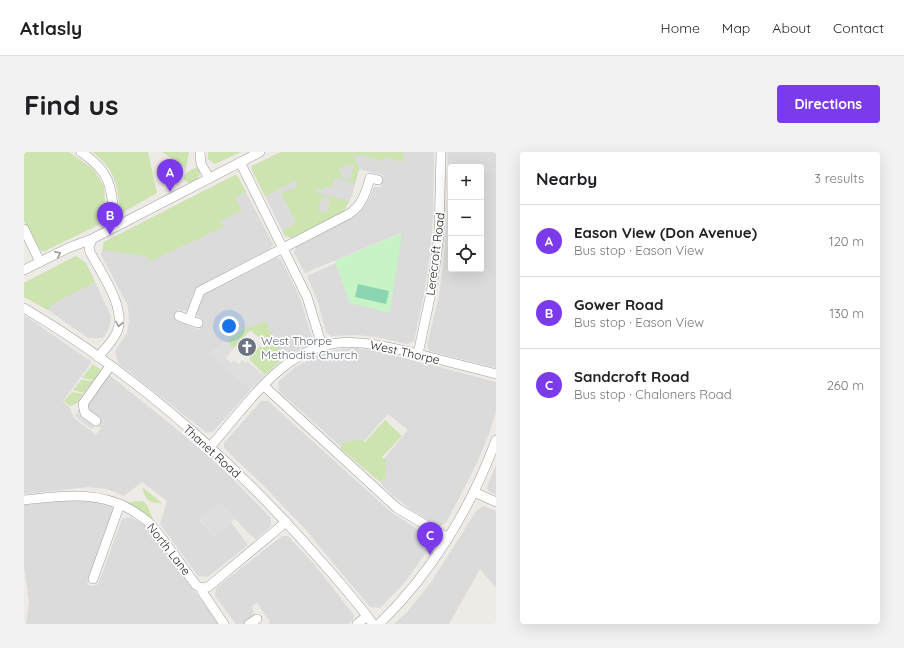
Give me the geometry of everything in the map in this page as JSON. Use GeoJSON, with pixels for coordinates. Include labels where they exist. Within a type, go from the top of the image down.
{"type":"FeatureCollection","features":[{"type":"Feature","properties":{"kind":"street"},"geometry":{"type":"LineString","coordinates":[[82,152],[102,169],[108,179],[115,226]]}},
{"type":"Feature","properties":{"kind":"street"},"geometry":{"type":"LineString","coordinates":[[200,152],[201,164],[208,178]]}},
{"type":"Feature","properties":{"kind":"street"},"geometry":{"type":"LineString","coordinates":[[24,270],[92,239],[260,152]]}},
{"type":"Feature","properties":{"kind":"street","name":"Lerecroft Road"},"geometry":{"type":"LineString","coordinates":[[418,354],[432,288],[439,236],[441,152]]}},
{"type":"Feature","properties":{"kind":"street"},"geometry":{"type":"LineString","coordinates":[[240,162],[307,297],[322,346]]}},
{"type":"Feature","properties":{"kind":"street"},"geometry":{"type":"LineString","coordinates":[[179,316],[193,321],[200,291],[354,211],[366,193],[371,179]]}},
{"type":"Feature","properties":{"kind":"street"},"geometry":{"type":"LineString","coordinates":[[24,229],[40,262]]}},
{"type":"Feature","properties":{"kind":"street"},"geometry":{"type":"LineString","coordinates":[[92,239],[89,247],[90,252],[117,304],[120,314],[117,333],[98,357]]}},
{"type":"Feature","properties":{"kind":"street","name":"Thanet Road"},"geometry":{"type":"LineString","coordinates":[[24,308],[98,357],[210,447],[286,522],[370,620]]}},
{"type":"Feature","properties":{"kind":"street","name":"West Thorpe"},"geometry":{"type":"LineString","coordinates":[[210,447],[281,369],[293,360],[322,346],[356,341],[372,343],[496,374]]}},
{"type":"Feature","properties":{"kind":"street"},"geometry":{"type":"LineString","coordinates":[[96,421],[85,413],[83,404],[110,366]]}},
{"type":"Feature","properties":{"kind":"street"},"geometry":{"type":"LineString","coordinates":[[264,386],[397,508],[448,538]]}},
{"type":"Feature","properties":{"kind":"street"},"geometry":{"type":"LineString","coordinates":[[379,624],[408,594],[448,538],[474,492],[496,440]]}},
{"type":"Feature","properties":{"kind":"street"},"geometry":{"type":"LineString","coordinates":[[474,492],[496,502]]}},
{"type":"Feature","properties":{"kind":"street","name":"North Lane"},"geometry":{"type":"LineString","coordinates":[[24,500],[78,495],[104,498],[120,504],[150,524],[196,585],[201,588],[224,624]]}},
{"type":"Feature","properties":{"kind":"street"},"geometry":{"type":"LineString","coordinates":[[92,579],[120,504]]}},
{"type":"Feature","properties":{"kind":"street"},"geometry":{"type":"LineString","coordinates":[[201,588],[208,587],[286,522]]}},
{"type":"Feature","properties":{"kind":"street"},"geometry":{"type":"LineString","coordinates":[[357,624],[370,620]]}},
{"type":"Feature","properties":{"kind":"shaded area"},"geometry":{"type":"Polygon","coordinates":[[[281,152],[434,152],[433,216],[430,254],[424,294],[414,341],[407,344],[376,337],[356,335],[332,336],[326,333],[318,302],[307,276],[336,263],[350,303],[401,233],[305,273],[294,253],[296,247],[359,214],[369,199],[374,187],[381,187],[383,175],[359,169],[352,196],[343,213],[292,238],[285,236],[252,170],[252,166],[281,152]]]}},
{"type":"Feature","properties":{"kind":"shaded area"},"geometry":{"type":"Polygon","coordinates":[[[447,152],[496,152],[496,368],[429,351],[427,345],[439,296],[448,202],[448,272],[484,272],[484,164],[448,164],[448,170],[447,152]]]}},
{"type":"Feature","properties":{"kind":"shaded area"},"geometry":{"type":"Polygon","coordinates":[[[235,175],[238,177],[273,244],[270,249],[201,285],[193,294],[187,311],[178,310],[175,320],[199,330],[203,320],[196,315],[201,299],[206,293],[276,258],[281,259],[300,298],[312,337],[309,344],[285,357],[264,322],[241,330],[209,354],[251,389],[214,431],[207,433],[118,363],[115,351],[127,333],[129,321],[128,306],[101,255],[104,242],[235,175]]]}},
{"type":"Feature","properties":{"kind":"shaded area"},"geometry":{"type":"Polygon","coordinates":[[[76,256],[86,263],[111,316],[109,328],[103,338],[88,338],[48,310],[24,297],[24,283],[76,256]]]}},
{"type":"Feature","properties":{"kind":"shaded area"},"geometry":{"type":"Polygon","coordinates":[[[24,315],[92,362],[63,401],[70,408],[74,418],[96,435],[105,422],[88,410],[86,404],[108,374],[222,468],[271,518],[271,526],[256,539],[248,533],[220,502],[199,520],[214,537],[231,522],[248,545],[208,577],[198,576],[160,524],[167,501],[142,482],[124,496],[107,489],[89,487],[24,494],[24,315]]]}},
{"type":"Feature","properties":{"kind":"shaded area"},"geometry":{"type":"Polygon","coordinates":[[[226,341],[234,348],[226,358],[231,363],[234,360],[239,364],[242,360],[246,363],[248,362],[265,376],[251,389],[208,354],[226,341]]]}},
{"type":"Feature","properties":{"kind":"shaded area"},"geometry":{"type":"Polygon","coordinates":[[[356,348],[381,352],[496,382],[496,412],[489,434],[477,463],[457,502],[446,522],[440,527],[409,508],[381,484],[382,461],[408,430],[388,414],[363,442],[340,446],[279,391],[278,382],[294,368],[318,355],[334,350],[356,348]]]}},
{"type":"Feature","properties":{"kind":"shaded area"},"geometry":{"type":"Polygon","coordinates":[[[261,401],[268,401],[391,512],[432,539],[432,544],[406,581],[380,608],[370,607],[305,529],[266,488],[224,448],[224,443],[261,401]]]}},
{"type":"Feature","properties":{"kind":"shaded area"},"geometry":{"type":"Polygon","coordinates":[[[86,404],[88,410],[105,422],[101,428],[96,426],[91,429],[75,416],[78,410],[86,404]]]}},
{"type":"Feature","properties":{"kind":"shaded area"},"geometry":{"type":"Polygon","coordinates":[[[496,465],[496,495],[488,491],[487,486],[496,465]]]}},
{"type":"Feature","properties":{"kind":"shaded area"},"geometry":{"type":"Polygon","coordinates":[[[73,500],[99,502],[112,506],[114,515],[87,582],[90,586],[97,585],[99,582],[122,519],[131,517],[144,524],[219,624],[26,624],[29,602],[24,566],[24,505],[73,500]]]}},
{"type":"Feature","properties":{"kind":"shaded area"},"geometry":{"type":"Polygon","coordinates":[[[220,501],[235,519],[214,537],[199,519],[220,501]]]}},
{"type":"Feature","properties":{"kind":"shaded area"},"geometry":{"type":"Polygon","coordinates":[[[483,506],[496,511],[496,588],[480,569],[449,624],[394,624],[407,612],[432,581],[476,511],[483,506]]]}},
{"type":"Feature","properties":{"kind":"shaded area"},"geometry":{"type":"Polygon","coordinates":[[[282,536],[288,536],[314,564],[354,615],[353,620],[348,624],[268,624],[270,622],[257,603],[252,606],[254,617],[244,624],[236,624],[215,596],[216,588],[282,536]]]}},
{"type":"Feature","properties":{"kind":"green space"},"geometry":{"type":"Polygon","coordinates":[[[24,152],[69,152],[93,169],[104,186],[106,221],[45,251],[41,251],[24,221],[24,152]]]}},
{"type":"Feature","properties":{"kind":"green space"},"geometry":{"type":"Polygon","coordinates":[[[92,152],[148,152],[157,193],[120,214],[117,187],[111,172],[100,158],[92,152]]]}},
{"type":"Feature","properties":{"kind":"green space"},"geometry":{"type":"Polygon","coordinates":[[[162,152],[189,152],[186,168],[162,152]]]}},
{"type":"Feature","properties":{"kind":"green space"},"geometry":{"type":"Polygon","coordinates":[[[208,152],[241,152],[215,164],[208,159],[208,152]]]}},
{"type":"Feature","properties":{"kind":"green space"},"geometry":{"type":"Polygon","coordinates":[[[281,152],[403,152],[403,161],[397,161],[391,157],[389,160],[384,158],[383,161],[360,155],[354,157],[359,169],[355,183],[334,178],[331,188],[325,186],[324,190],[318,188],[316,193],[349,201],[343,213],[292,238],[285,236],[282,230],[296,223],[281,193],[298,187],[295,181],[265,196],[252,170],[252,166],[281,152]],[[345,164],[343,169],[339,168],[338,172],[342,173],[341,178],[350,180],[354,166],[345,164]],[[322,197],[318,211],[327,213],[330,199],[322,197]]]}},
{"type":"Feature","properties":{"kind":"green space"},"geometry":{"type":"Polygon","coordinates":[[[199,166],[200,172],[195,181],[190,184],[183,179],[187,172],[199,166]]]}},
{"type":"Feature","properties":{"kind":"green space"},"geometry":{"type":"Polygon","coordinates":[[[235,175],[238,177],[246,192],[235,197],[242,210],[220,221],[223,227],[149,262],[146,256],[103,250],[104,242],[235,175]]]}},
{"type":"Feature","properties":{"kind":"green space"},"geometry":{"type":"Polygon","coordinates":[[[402,233],[390,313],[350,303],[335,261],[402,233]]]}},
{"type":"Feature","properties":{"kind":"green space"},"geometry":{"type":"Polygon","coordinates":[[[76,256],[86,263],[95,282],[52,304],[48,310],[24,297],[24,283],[76,256]]]}},
{"type":"Feature","properties":{"kind":"green space"},"geometry":{"type":"Polygon","coordinates":[[[358,284],[389,291],[386,304],[355,297],[358,284]]]}},
{"type":"Feature","properties":{"kind":"green space"},"geometry":{"type":"Polygon","coordinates":[[[265,321],[285,357],[265,375],[249,359],[260,346],[263,348],[266,343],[250,330],[234,348],[226,341],[241,330],[265,321]]]}},
{"type":"Feature","properties":{"kind":"green space"},"geometry":{"type":"Polygon","coordinates":[[[93,364],[101,370],[94,380],[82,378],[93,364]]]}},
{"type":"Feature","properties":{"kind":"green space"},"geometry":{"type":"Polygon","coordinates":[[[81,380],[93,381],[84,393],[73,390],[81,380]]]}},
{"type":"Feature","properties":{"kind":"green space"},"geometry":{"type":"Polygon","coordinates":[[[72,392],[83,394],[77,403],[70,406],[64,401],[72,392]]]}},
{"type":"Feature","properties":{"kind":"green space"},"geometry":{"type":"Polygon","coordinates":[[[385,420],[402,436],[382,457],[386,461],[386,477],[380,482],[340,448],[346,441],[361,440],[365,442],[385,420]]]}},
{"type":"Feature","properties":{"kind":"green space"},"geometry":{"type":"Polygon","coordinates":[[[142,487],[162,503],[151,502],[145,495],[142,487]]]}},
{"type":"Feature","properties":{"kind":"green space"},"geometry":{"type":"Polygon","coordinates":[[[143,501],[147,505],[153,519],[128,502],[143,501]]]}},
{"type":"Feature","properties":{"kind":"place","name":"Eason View (Don Avenue)"},"geometry":{"type":"Point","coordinates":[170,192]}},
{"type":"Feature","properties":{"kind":"place","name":"Gower Road"},"geometry":{"type":"Point","coordinates":[110,235]}},
{"type":"Feature","properties":{"kind":"place","name":"West Thorpe Methodist Church"},"geometry":{"type":"Point","coordinates":[247,347]}},
{"type":"Feature","properties":{"kind":"place","name":"Sandcroft Road"},"geometry":{"type":"Point","coordinates":[430,555]}}]}
